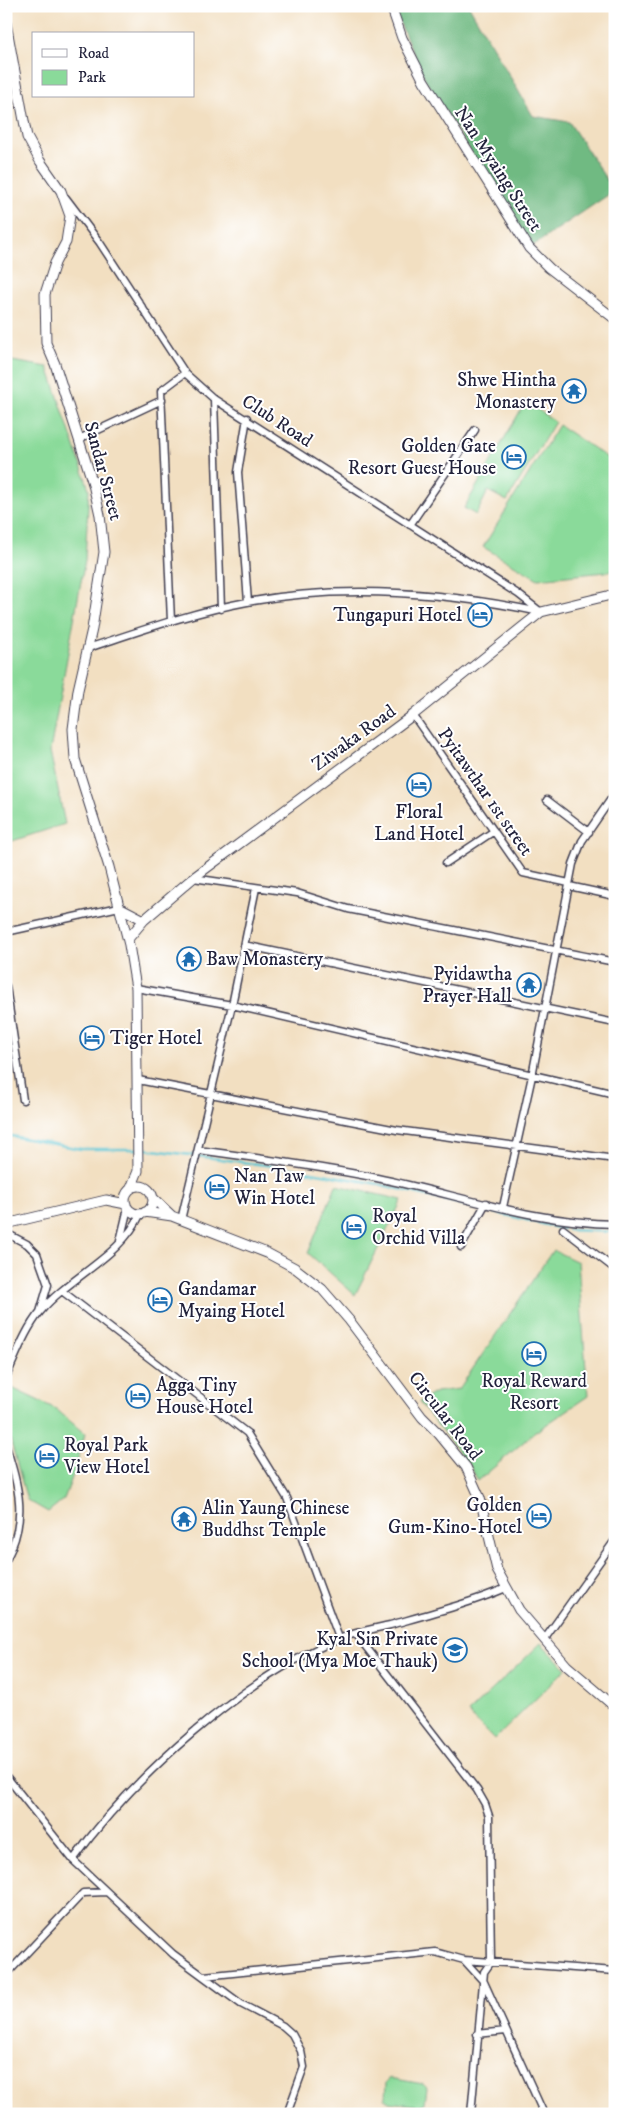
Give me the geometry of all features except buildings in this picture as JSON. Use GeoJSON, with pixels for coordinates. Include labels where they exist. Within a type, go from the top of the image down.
{"type":"FeatureCollection","features":[{"type":"Feature","properties":{"kind":"street","name":"Nan Myaing Street"},"geometry":{"type":"LineString","coordinates":[[391,6],[402,38],[424,81],[529,248],[548,268],[615,319]]}},
{"type":"Feature","properties":{"kind":"street","name":"Sandar Street"},"geometry":{"type":"LineString","coordinates":[[6,23],[27,137],[40,161],[61,190],[70,216],[66,242],[55,263],[45,294],[46,343],[55,364],[79,438],[100,515],[104,552],[101,581],[78,690],[73,729],[75,759],[109,867],[128,939],[136,988],[138,1171]]}},
{"type":"Feature","properties":{"kind":"street","name":"Club Road"},"geometry":{"type":"LineString","coordinates":[[61,190],[100,243],[185,373],[214,399],[247,418],[518,594],[541,612]]}},
{"type":"Feature","properties":{"kind":"street"},"geometry":{"type":"LineString","coordinates":[[172,621],[162,390],[185,373]]}},
{"type":"Feature","properties":{"kind":"street"},"geometry":{"type":"LineString","coordinates":[[214,399],[221,609]]}},
{"type":"Feature","properties":{"kind":"street"},"geometry":{"type":"LineString","coordinates":[[79,438],[162,400]]}},
{"type":"Feature","properties":{"kind":"street"},"geometry":{"type":"LineString","coordinates":[[247,418],[238,472],[248,602]]}},
{"type":"Feature","properties":{"kind":"street"},"geometry":{"type":"LineString","coordinates":[[410,525],[475,430]]}},
{"type":"Feature","properties":{"kind":"street"},"geometry":{"type":"LineString","coordinates":[[88,648],[172,621],[248,602],[353,591],[402,592],[490,602],[541,612]]}},
{"type":"Feature","properties":{"kind":"street","name":"Ziwaka Road"},"geometry":{"type":"LineString","coordinates":[[128,939],[144,920],[193,878],[413,715],[541,612],[615,594]]}},
{"type":"Feature","properties":{"kind":"street","name":"Pyitawthar 1st street"},"geometry":{"type":"LineString","coordinates":[[413,715],[523,873],[615,896]]}},
{"type":"Feature","properties":{"kind":"street"},"geometry":{"type":"LineString","coordinates":[[503,1207],[532,1076],[573,864],[589,832],[615,793]]}},
{"type":"Feature","properties":{"kind":"street"},"geometry":{"type":"LineString","coordinates":[[547,800],[589,832]]}},
{"type":"Feature","properties":{"kind":"street"},"geometry":{"type":"LineString","coordinates":[[446,863],[494,831]]}},
{"type":"Feature","properties":{"kind":"street"},"geometry":{"type":"LineString","coordinates":[[193,878],[297,893],[348,909],[556,952],[615,962]]}},
{"type":"Feature","properties":{"kind":"street"},"geometry":{"type":"LineString","coordinates":[[177,1218],[196,1160],[232,1005],[256,888]]}},
{"type":"Feature","properties":{"kind":"street"},"geometry":{"type":"LineString","coordinates":[[6,932],[119,907],[144,920]]}},
{"type":"Feature","properties":{"kind":"street"},"geometry":{"type":"LineString","coordinates":[[244,945],[615,1023]]}},
{"type":"Feature","properties":{"kind":"street"},"geometry":{"type":"LineString","coordinates":[[6,986],[23,1100]]}},
{"type":"Feature","properties":{"kind":"street"},"geometry":{"type":"LineString","coordinates":[[136,988],[232,1005],[615,1094]]}},
{"type":"Feature","properties":{"kind":"street"},"geometry":{"type":"LineString","coordinates":[[138,1080],[397,1130],[615,1159]]}},
{"type":"Feature","properties":{"kind":"street"},"geometry":{"type":"LineString","coordinates":[[198,1151],[377,1178],[545,1217],[591,1224],[615,1224]]}},
{"type":"Feature","properties":{"kind":"street"},"geometry":{"type":"LineString","coordinates":[[138,1171],[152,1197],[177,1218]]}},
{"type":"Feature","properties":{"kind":"street"},"geometry":{"type":"LineString","coordinates":[[120,1241],[127,1206],[126,1194],[138,1171]]}},
{"type":"Feature","properties":{"kind":"street"},"geometry":{"type":"LineString","coordinates":[[6,1224],[106,1200],[139,1186],[146,1188]]}},
{"type":"Feature","properties":{"kind":"street"},"geometry":{"type":"LineString","coordinates":[[40,1312],[130,1233],[143,1213],[151,1206],[152,1197]]}},
{"type":"Feature","properties":{"kind":"street"},"geometry":{"type":"LineString","coordinates":[[106,1200],[127,1206],[132,1212],[177,1218]]}},
{"type":"Feature","properties":{"kind":"street"},"geometry":{"type":"LineString","coordinates":[[462,1247],[485,1204]]}},
{"type":"Feature","properties":{"kind":"street","name":"Circular Road"},"geometry":{"type":"LineString","coordinates":[[177,1218],[267,1253],[295,1268],[322,1289],[349,1320],[422,1417],[466,1467],[480,1498],[497,1570],[531,1627],[567,1666],[615,1706]]}},
{"type":"Feature","properties":{"kind":"street"},"geometry":{"type":"LineString","coordinates":[[562,1229],[615,1269]]}},
{"type":"Feature","properties":{"kind":"street"},"geometry":{"type":"LineString","coordinates":[[6,1233],[28,1244],[38,1254],[48,1285],[40,1312],[6,1377]]}},
{"type":"Feature","properties":{"kind":"street"},"geometry":{"type":"LineString","coordinates":[[62,1291],[247,1433],[287,1498],[339,1638]]}},
{"type":"Feature","properties":{"kind":"street"},"geometry":{"type":"LineString","coordinates":[[6,1446],[19,1489],[20,1514],[14,1545],[6,1560]]}},
{"type":"Feature","properties":{"kind":"street"},"geometry":{"type":"LineString","coordinates":[[544,1640],[615,1540]]}},
{"type":"Feature","properties":{"kind":"street"},"geometry":{"type":"LineString","coordinates":[[74,1860],[95,1830],[176,1747],[284,1666],[339,1638],[469,1604],[506,1588]]}},
{"type":"Feature","properties":{"kind":"street"},"geometry":{"type":"LineString","coordinates":[[356,1634],[485,1804],[489,1816],[491,1962],[484,1972],[471,2114]]}},
{"type":"Feature","properties":{"kind":"street"},"geometry":{"type":"LineString","coordinates":[[6,1776],[74,1860],[173,1954],[241,2004],[284,2026],[292,2034],[301,2051],[304,2067],[287,2114]]}},
{"type":"Feature","properties":{"kind":"street"},"geometry":{"type":"LineString","coordinates":[[6,1976],[83,1893],[106,1892]]}},
{"type":"Feature","properties":{"kind":"street"},"geometry":{"type":"LineString","coordinates":[[204,1976],[435,1952],[464,1960],[615,1971]]}},
{"type":"Feature","properties":{"kind":"street"},"geometry":{"type":"LineString","coordinates":[[464,1960],[484,1982],[544,2114]]}},
{"type":"Feature","properties":{"kind":"street"},"geometry":{"type":"LineString","coordinates":[[477,2034],[506,2031]]}},
{"type":"Feature","properties":{"kind":"green space"},"geometry":{"type":"Polygon","coordinates":[[[392,6],[469,6],[533,116],[569,122],[614,191],[531,247],[426,81],[392,6]]]}},
{"type":"Feature","properties":{"kind":"green space"},"geometry":{"type":"Polygon","coordinates":[[[6,360],[48,367],[89,489],[85,560],[50,751],[65,824],[6,843],[6,360]]]}},
{"type":"Feature","properties":{"kind":"green space","name":"Golden Gate Resort Guest House"},"geometry":{"type":"Polygon","coordinates":[[[526,401],[555,422],[507,501],[488,491],[476,515],[464,508],[526,401]]]}},
{"type":"Feature","properties":{"kind":"green space"},"geometry":{"type":"Polygon","coordinates":[[[559,425],[615,463],[615,571],[538,579],[483,547],[559,425]]]}},
{"type":"Feature","properties":{"kind":"green space","name":"Royal Orchid Villa"},"geometry":{"type":"Polygon","coordinates":[[[336,1185],[402,1200],[355,1295],[308,1253],[336,1185]]]}},
{"type":"Feature","properties":{"kind":"green space","name":"Royal Reward Resort"},"geometry":{"type":"Polygon","coordinates":[[[553,1250],[578,1262],[588,1396],[534,1433],[478,1481],[471,1467],[419,1402],[436,1392],[459,1389],[553,1250]]]}},
{"type":"Feature","properties":{"kind":"green space","name":"Royal Park View Hotel"},"geometry":{"type":"Polygon","coordinates":[[[12,1388],[56,1409],[85,1434],[75,1470],[64,1499],[48,1512],[27,1500],[11,1442],[8,1417],[12,1388]]]}},
{"type":"Feature","properties":{"kind":"green space"},"geometry":{"type":"Polygon","coordinates":[[[541,1643],[566,1669],[494,1740],[468,1713],[541,1643]]]}},
{"type":"Feature","properties":{"kind":"green space"},"geometry":{"type":"Polygon","coordinates":[[[390,2078],[423,2084],[427,2088],[425,2103],[421,2106],[389,2102],[385,2099],[386,2082],[390,2078]]]}},
{"type":"Feature","properties":{"kind":"waterway"},"geometry":{"type":"LineString","coordinates":[[6,1135],[81,1149],[146,1149],[295,1169],[378,1184],[563,1229]]}},
{"type":"Feature","properties":{"kind":"waterway"},"geometry":{"type":"LineString","coordinates":[[568,1230],[615,1232]]}},
{"type":"Feature","properties":{"kind":"place","name":"Shwe Hintha Monastery"},"geometry":{"type":"Point","coordinates":[574,391]}},
{"type":"Feature","properties":{"kind":"place","name":"Golden Gate Resort Guest House"},"geometry":{"type":"Point","coordinates":[514,457]}},
{"type":"Feature","properties":{"kind":"place","name":"Tungapuri Hotel"},"geometry":{"type":"Point","coordinates":[480,615]}},
{"type":"Feature","properties":{"kind":"place","name":"Floral Land Hotel"},"geometry":{"type":"Point","coordinates":[419,785]}},
{"type":"Feature","properties":{"kind":"place","name":"Baw Monastery"},"geometry":{"type":"Point","coordinates":[189,959]}},
{"type":"Feature","properties":{"kind":"place","name":"Pyidawtha Prayer Hall"},"geometry":{"type":"Point","coordinates":[529,985]}},
{"type":"Feature","properties":{"kind":"place","name":"Tiger Hotel"},"geometry":{"type":"Point","coordinates":[92,1038]}},
{"type":"Feature","properties":{"kind":"place","name":"Nan Taw Win Hotel"},"geometry":{"type":"Point","coordinates":[217,1187]}},
{"type":"Feature","properties":{"kind":"place","name":"Royal Orchid Villa"},"geometry":{"type":"Point","coordinates":[354,1227]}},
{"type":"Feature","properties":{"kind":"place","name":"Gandamar Myaing Hotel"},"geometry":{"type":"Point","coordinates":[160,1300]}},
{"type":"Feature","properties":{"kind":"place","name":"Royal Reward Resort"},"geometry":{"type":"Point","coordinates":[534,1354]}},
{"type":"Feature","properties":{"kind":"place","name":"Agga Tiny House Hotel"},"geometry":{"type":"Point","coordinates":[138,1396]}},
{"type":"Feature","properties":{"kind":"place","name":"Royal Park View Hotel"},"geometry":{"type":"Point","coordinates":[47,1456]}},
{"type":"Feature","properties":{"kind":"place","name":"Golden Gum-Kino-Hotel"},"geometry":{"type":"Point","coordinates":[539,1516]}},
{"type":"Feature","properties":{"kind":"place","name":"Alin Yaung Chinese Buddhst Temple"},"geometry":{"type":"Point","coordinates":[184,1519]}},
{"type":"Feature","properties":{"kind":"place","name":"Kyal Sin Private School (Mya Moe Thauk)"},"geometry":{"type":"Point","coordinates":[455,1650]}}]}
